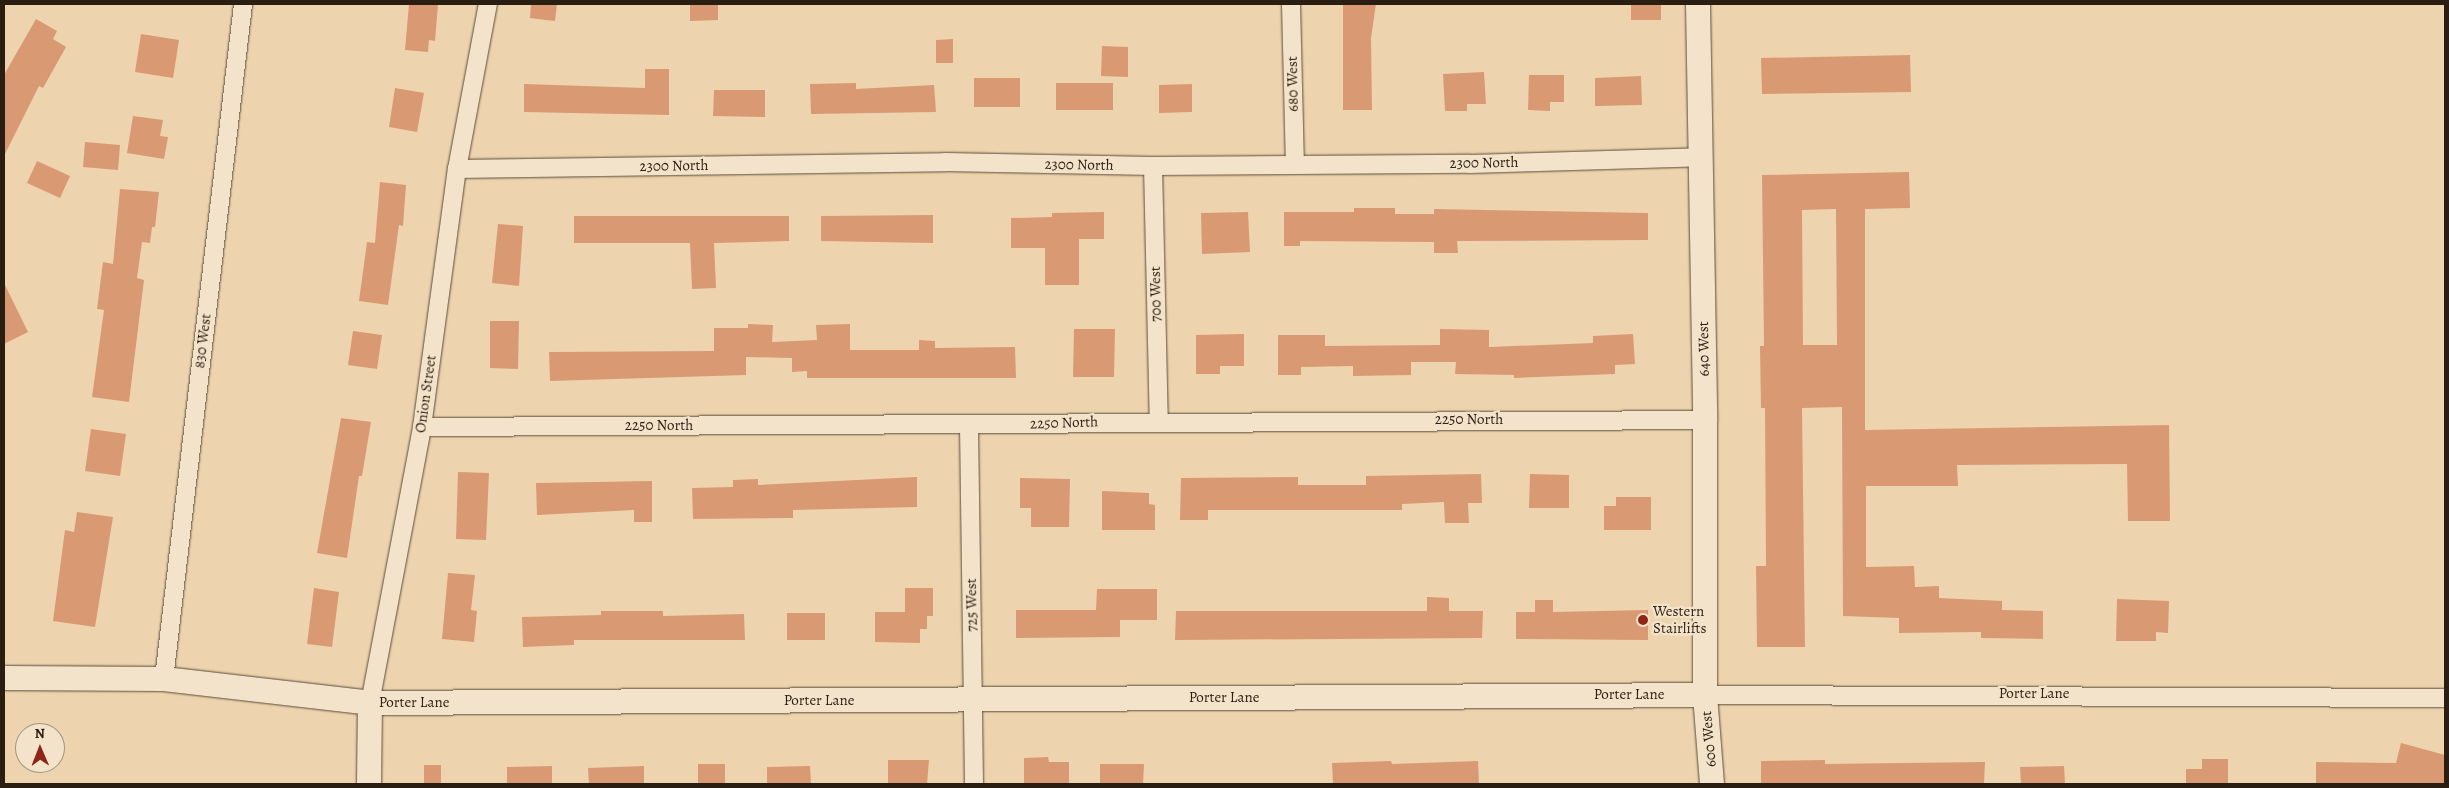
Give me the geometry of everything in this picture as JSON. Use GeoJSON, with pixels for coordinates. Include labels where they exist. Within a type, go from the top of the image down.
{"type":"FeatureCollection","features":[{"type":"Feature","properties":{"kind":"street","name":"830 West"},"geometry":{"type":"LineString","coordinates":[[164,679],[244,4]]}},
{"type":"Feature","properties":{"kind":"street","name":"Onion Street"},"geometry":{"type":"LineString","coordinates":[[369,784],[370,704],[422,427],[457,169],[488,4]]}},
{"type":"Feature","properties":{"kind":"street","name":"680 West"},"geometry":{"type":"LineString","coordinates":[[1292,4],[1295,163]]}},
{"type":"Feature","properties":{"kind":"street","name":"640 West"},"geometry":{"type":"LineString","coordinates":[[1698,4],[1705,420],[1705,694]]}},
{"type":"Feature","properties":{"kind":"street","name":"2300 North"},"geometry":{"type":"LineString","coordinates":[[457,169],[945,162],[1153,166],[1295,163],[1470,164],[1701,157]]}},
{"type":"Feature","properties":{"kind":"street","name":"700 West"},"geometry":{"type":"LineString","coordinates":[[1153,166],[1159,421]]}},
{"type":"Feature","properties":{"kind":"street","name":"2250 North"},"geometry":{"type":"LineString","coordinates":[[422,427],[969,426],[1159,421],[1705,420]]}},
{"type":"Feature","properties":{"kind":"street","name":"725 West"},"geometry":{"type":"LineString","coordinates":[[969,426],[974,784]]}},
{"type":"Feature","properties":{"kind":"street","name":"Porter Lane"},"geometry":{"type":"LineString","coordinates":[[4,678],[164,679],[370,704],[1705,694],[2445,698]]}},
{"type":"Feature","properties":{"kind":"street","name":"600 West"},"geometry":{"type":"LineString","coordinates":[[1705,694],[1712,784]]}},
{"type":"Feature","properties":{"kind":"building"},"geometry":{"type":"Polygon","coordinates":[[[409,4],[438,4],[435,41],[429,40],[428,52],[405,50],[409,4]]]}},
{"type":"Feature","properties":{"kind":"building"},"geometry":{"type":"Polygon","coordinates":[[[531,4],[557,4],[555,21],[530,18],[531,4]]]}},
{"type":"Feature","properties":{"kind":"building"},"geometry":{"type":"Polygon","coordinates":[[[690,4],[718,4],[718,20],[690,21],[690,4]]]}},
{"type":"Feature","properties":{"kind":"building"},"geometry":{"type":"Polygon","coordinates":[[[1343,4],[1376,4],[1371,38],[1372,110],[1343,110],[1343,4]]]}},
{"type":"Feature","properties":{"kind":"building"},"geometry":{"type":"Polygon","coordinates":[[[1631,4],[1661,4],[1661,20],[1631,20],[1631,4]]]}},
{"type":"Feature","properties":{"kind":"building"},"geometry":{"type":"Polygon","coordinates":[[[36,19],[57,31],[53,39],[66,47],[43,88],[39,86],[4,156],[4,75],[36,19]]]}},
{"type":"Feature","properties":{"kind":"building"},"geometry":{"type":"Polygon","coordinates":[[[141,34],[179,40],[173,78],[135,72],[141,34]]]}},
{"type":"Feature","properties":{"kind":"building"},"geometry":{"type":"Polygon","coordinates":[[[953,39],[953,63],[936,63],[936,40],[953,39]]]}},
{"type":"Feature","properties":{"kind":"building"},"geometry":{"type":"Polygon","coordinates":[[[1102,46],[1128,47],[1128,77],[1101,76],[1102,46]]]}},
{"type":"Feature","properties":{"kind":"building"},"geometry":{"type":"Polygon","coordinates":[[[1910,55],[1911,92],[1762,94],[1761,58],[1910,55]]]}},
{"type":"Feature","properties":{"kind":"building"},"geometry":{"type":"Polygon","coordinates":[[[645,69],[669,69],[669,115],[524,112],[524,84],[645,88],[645,69]]]}},
{"type":"Feature","properties":{"kind":"building"},"geometry":{"type":"Polygon","coordinates":[[[1484,72],[1486,104],[1467,104],[1467,111],[1445,111],[1443,74],[1484,72]]]}},
{"type":"Feature","properties":{"kind":"building"},"geometry":{"type":"Polygon","coordinates":[[[1529,75],[1564,75],[1564,102],[1550,102],[1550,111],[1528,110],[1529,75]]]}},
{"type":"Feature","properties":{"kind":"building"},"geometry":{"type":"Polygon","coordinates":[[[1641,76],[1642,105],[1595,106],[1595,78],[1641,76]]]}},
{"type":"Feature","properties":{"kind":"building"},"geometry":{"type":"Polygon","coordinates":[[[974,78],[1020,78],[1020,107],[974,107],[974,78]]]}},
{"type":"Feature","properties":{"kind":"building"},"geometry":{"type":"Polygon","coordinates":[[[856,83],[856,89],[934,85],[936,112],[811,114],[810,84],[856,83]]]}},
{"type":"Feature","properties":{"kind":"building"},"geometry":{"type":"Polygon","coordinates":[[[1056,83],[1113,83],[1113,110],[1056,110],[1056,83]]]}},
{"type":"Feature","properties":{"kind":"building"},"geometry":{"type":"Polygon","coordinates":[[[1192,84],[1192,112],[1159,113],[1159,85],[1192,84]]]}},
{"type":"Feature","properties":{"kind":"building"},"geometry":{"type":"Polygon","coordinates":[[[395,88],[424,93],[417,132],[389,127],[395,88]]]}},
{"type":"Feature","properties":{"kind":"building"},"geometry":{"type":"Polygon","coordinates":[[[714,90],[765,90],[765,117],[713,116],[714,90]]]}},
{"type":"Feature","properties":{"kind":"building"},"geometry":{"type":"Polygon","coordinates":[[[133,116],[163,120],[160,136],[168,137],[164,159],[127,153],[133,116]]]}},
{"type":"Feature","properties":{"kind":"building"},"geometry":{"type":"Polygon","coordinates":[[[85,142],[120,145],[118,170],[83,167],[85,142]]]}},
{"type":"Feature","properties":{"kind":"building"},"geometry":{"type":"Polygon","coordinates":[[[37,161],[70,176],[60,198],[27,183],[37,161]]]}},
{"type":"Feature","properties":{"kind":"building"},"geometry":{"type":"Polygon","coordinates":[[[1909,172],[1910,208],[1865,209],[1865,430],[2169,425],[2170,521],[2128,521],[2127,464],[1957,465],[1958,486],[1866,486],[1866,567],[1914,566],[1915,587],[1939,586],[1939,598],[2002,601],[2002,610],[2043,611],[2043,639],[1981,638],[1981,632],[1899,633],[1899,618],[1843,616],[1842,407],[1802,408],[1805,647],[1757,647],[1756,566],[1766,566],[1765,408],[1761,408],[1760,346],[1764,346],[1762,175],[1909,172]],[[1836,209],[1802,210],[1803,345],[1837,345],[1836,209]]]}},
{"type":"Feature","properties":{"kind":"building"},"geometry":{"type":"Polygon","coordinates":[[[380,182],[406,185],[403,226],[399,225],[388,305],[359,301],[367,242],[375,243],[380,182]]]}},
{"type":"Feature","properties":{"kind":"building"},"geometry":{"type":"Polygon","coordinates":[[[120,189],[159,192],[155,227],[152,227],[150,243],[142,242],[137,278],[144,280],[129,402],[92,397],[104,310],[97,309],[103,262],[113,264],[120,189]]]}},
{"type":"Feature","properties":{"kind":"building"},"geometry":{"type":"Polygon","coordinates":[[[1354,208],[1395,208],[1395,214],[1434,214],[1434,209],[1648,213],[1648,240],[1457,241],[1458,253],[1434,253],[1434,242],[1300,241],[1300,246],[1284,246],[1284,212],[1354,212],[1354,208]]]}},
{"type":"Feature","properties":{"kind":"building"},"geometry":{"type":"Polygon","coordinates":[[[1104,212],[1104,239],[1079,239],[1079,285],[1045,285],[1045,248],[1011,248],[1011,218],[1052,217],[1052,213],[1104,212]]]}},
{"type":"Feature","properties":{"kind":"building"},"geometry":{"type":"Polygon","coordinates":[[[1248,212],[1250,252],[1202,254],[1201,213],[1248,212]]]}},
{"type":"Feature","properties":{"kind":"building"},"geometry":{"type":"Polygon","coordinates":[[[933,215],[933,243],[821,241],[821,216],[933,215]]]}},
{"type":"Feature","properties":{"kind":"building"},"geometry":{"type":"Polygon","coordinates":[[[574,216],[789,216],[789,241],[714,243],[716,288],[692,289],[690,243],[574,243],[574,216]]]}},
{"type":"Feature","properties":{"kind":"building"},"geometry":{"type":"Polygon","coordinates":[[[498,224],[523,226],[519,286],[492,283],[498,224]]]}},
{"type":"Feature","properties":{"kind":"building"},"geometry":{"type":"Polygon","coordinates":[[[4,283],[28,332],[4,344],[4,283]]]}},
{"type":"Feature","properties":{"kind":"building"},"geometry":{"type":"Polygon","coordinates":[[[490,321],[519,321],[518,369],[490,368],[490,321]]]}},
{"type":"Feature","properties":{"kind":"building"},"geometry":{"type":"Polygon","coordinates":[[[748,324],[773,325],[772,342],[817,340],[816,325],[850,324],[850,350],[919,350],[919,340],[935,341],[935,348],[1015,347],[1016,378],[807,378],[807,371],[792,372],[792,358],[746,357],[746,375],[550,381],[549,352],[714,351],[714,328],[748,328],[748,324]]]}},
{"type":"Feature","properties":{"kind":"building"},"geometry":{"type":"Polygon","coordinates":[[[1074,329],[1115,329],[1114,377],[1073,377],[1074,329]]]}},
{"type":"Feature","properties":{"kind":"building"},"geometry":{"type":"Polygon","coordinates":[[[1440,329],[1489,330],[1489,347],[1593,343],[1593,336],[1633,334],[1635,364],[1615,365],[1615,374],[1514,378],[1514,375],[1455,374],[1456,362],[1411,362],[1411,375],[1353,376],[1353,366],[1301,367],[1301,375],[1278,375],[1278,335],[1325,335],[1325,346],[1440,345],[1440,329]]]}},
{"type":"Feature","properties":{"kind":"building"},"geometry":{"type":"Polygon","coordinates":[[[353,331],[382,335],[377,369],[348,365],[353,331]]]}},
{"type":"Feature","properties":{"kind":"building"},"geometry":{"type":"Polygon","coordinates":[[[1244,334],[1244,366],[1220,366],[1220,374],[1196,374],[1196,335],[1244,334]]]}},
{"type":"Feature","properties":{"kind":"building"},"geometry":{"type":"Polygon","coordinates":[[[341,418],[371,422],[362,476],[359,476],[347,558],[317,553],[341,418]]]}},
{"type":"Feature","properties":{"kind":"building"},"geometry":{"type":"Polygon","coordinates":[[[91,429],[126,434],[120,476],[85,471],[91,429]]]}},
{"type":"Feature","properties":{"kind":"building"},"geometry":{"type":"Polygon","coordinates":[[[458,472],[489,473],[486,540],[456,539],[458,472]]]}},
{"type":"Feature","properties":{"kind":"building"},"geometry":{"type":"Polygon","coordinates":[[[1481,474],[1482,503],[1468,503],[1469,523],[1445,523],[1444,502],[1402,504],[1402,510],[1208,510],[1208,520],[1180,520],[1181,478],[1298,477],[1298,485],[1366,485],[1366,476],[1481,474]]]}},
{"type":"Feature","properties":{"kind":"building"},"geometry":{"type":"Polygon","coordinates":[[[1530,474],[1569,475],[1569,508],[1529,508],[1530,474]]]}},
{"type":"Feature","properties":{"kind":"building"},"geometry":{"type":"Polygon","coordinates":[[[917,477],[917,507],[793,510],[793,518],[693,519],[692,488],[733,487],[733,480],[758,479],[758,485],[917,477]]]}},
{"type":"Feature","properties":{"kind":"building"},"geometry":{"type":"Polygon","coordinates":[[[1020,478],[1070,479],[1069,527],[1031,527],[1031,508],[1020,508],[1020,478]]]}},
{"type":"Feature","properties":{"kind":"building"},"geometry":{"type":"Polygon","coordinates":[[[652,481],[652,522],[634,522],[634,510],[537,515],[536,483],[652,481]]]}},
{"type":"Feature","properties":{"kind":"building"},"geometry":{"type":"Polygon","coordinates":[[[1102,491],[1149,493],[1149,504],[1155,505],[1155,530],[1102,530],[1102,491]]]}},
{"type":"Feature","properties":{"kind":"building"},"geometry":{"type":"Polygon","coordinates":[[[1616,497],[1651,497],[1651,530],[1604,530],[1604,506],[1616,506],[1616,497]]]}},
{"type":"Feature","properties":{"kind":"building"},"geometry":{"type":"Polygon","coordinates":[[[77,512],[113,517],[95,627],[53,621],[65,530],[74,532],[77,512]]]}},
{"type":"Feature","properties":{"kind":"building"},"geometry":{"type":"Polygon","coordinates":[[[448,573],[475,575],[471,610],[477,611],[474,642],[442,639],[448,573]]]}},
{"type":"Feature","properties":{"kind":"building"},"geometry":{"type":"Polygon","coordinates":[[[314,588],[339,592],[332,647],[307,644],[314,588]]]}},
{"type":"Feature","properties":{"kind":"building"},"geometry":{"type":"Polygon","coordinates":[[[905,588],[933,588],[933,616],[927,616],[927,629],[920,629],[920,643],[875,642],[875,612],[905,612],[905,588]]]}},
{"type":"Feature","properties":{"kind":"building"},"geometry":{"type":"Polygon","coordinates":[[[1097,589],[1157,589],[1157,620],[1120,620],[1120,637],[1016,638],[1016,610],[1096,610],[1097,589]]]}},
{"type":"Feature","properties":{"kind":"building"},"geometry":{"type":"Polygon","coordinates":[[[1427,597],[1449,598],[1449,611],[1483,611],[1482,638],[1175,640],[1176,611],[1427,611],[1427,597]]]}},
{"type":"Feature","properties":{"kind":"building"},"geometry":{"type":"Polygon","coordinates":[[[2117,599],[2169,601],[2168,633],[2156,632],[2156,641],[2116,641],[2117,599]]]}},
{"type":"Feature","properties":{"kind":"building"},"geometry":{"type":"Polygon","coordinates":[[[1535,600],[1553,600],[1553,612],[1648,610],[1648,640],[1516,639],[1516,612],[1535,612],[1535,600]]]}},
{"type":"Feature","properties":{"kind":"building"},"geometry":{"type":"Polygon","coordinates":[[[601,611],[663,611],[663,616],[744,614],[745,640],[574,640],[574,645],[523,647],[522,617],[601,615],[601,611]]]}},
{"type":"Feature","properties":{"kind":"building"},"geometry":{"type":"Polygon","coordinates":[[[787,613],[825,613],[825,640],[787,640],[787,613]]]}},
{"type":"Feature","properties":{"kind":"building"},"geometry":{"type":"Polygon","coordinates":[[[2401,743],[2445,755],[2445,784],[2316,784],[2316,762],[2396,763],[2401,743]]]}},
{"type":"Feature","properties":{"kind":"building"},"geometry":{"type":"Polygon","coordinates":[[[1048,757],[1049,762],[1069,762],[1069,784],[1024,784],[1024,758],[1048,757]]]}},
{"type":"Feature","properties":{"kind":"building"},"geometry":{"type":"Polygon","coordinates":[[[2202,759],[2228,759],[2228,784],[2186,784],[2186,769],[2202,769],[2202,759]]]}},
{"type":"Feature","properties":{"kind":"building"},"geometry":{"type":"Polygon","coordinates":[[[888,760],[929,760],[927,784],[888,784],[888,760]]]}},
{"type":"Feature","properties":{"kind":"building"},"geometry":{"type":"Polygon","coordinates":[[[1825,760],[1825,764],[1985,762],[1984,784],[1761,784],[1761,761],[1825,760]]]}},
{"type":"Feature","properties":{"kind":"building"},"geometry":{"type":"Polygon","coordinates":[[[1391,761],[1392,764],[1478,761],[1479,784],[1333,784],[1332,763],[1391,761]]]}},
{"type":"Feature","properties":{"kind":"building"},"geometry":{"type":"Polygon","coordinates":[[[698,764],[725,764],[725,784],[698,784],[698,764]]]}},
{"type":"Feature","properties":{"kind":"building"},"geometry":{"type":"Polygon","coordinates":[[[1100,764],[1144,764],[1143,784],[1100,784],[1100,764]]]}},
{"type":"Feature","properties":{"kind":"building"},"geometry":{"type":"Polygon","coordinates":[[[424,765],[441,765],[441,784],[424,784],[424,765]]]}},
{"type":"Feature","properties":{"kind":"building"},"geometry":{"type":"Polygon","coordinates":[[[552,766],[552,784],[507,784],[507,767],[552,766]]]}},
{"type":"Feature","properties":{"kind":"building"},"geometry":{"type":"Polygon","coordinates":[[[644,766],[644,784],[589,784],[588,768],[644,766]]]}},
{"type":"Feature","properties":{"kind":"building"},"geometry":{"type":"Polygon","coordinates":[[[810,766],[811,784],[767,784],[767,767],[810,766]]]}},
{"type":"Feature","properties":{"kind":"building"},"geometry":{"type":"Polygon","coordinates":[[[2064,766],[2065,784],[2021,784],[2020,767],[2064,766]]]}},
{"type":"Feature","properties":{"kind":"place","name":"Western Stairlifts"},"geometry":{"type":"Point","coordinates":[1643,620]}}]}
